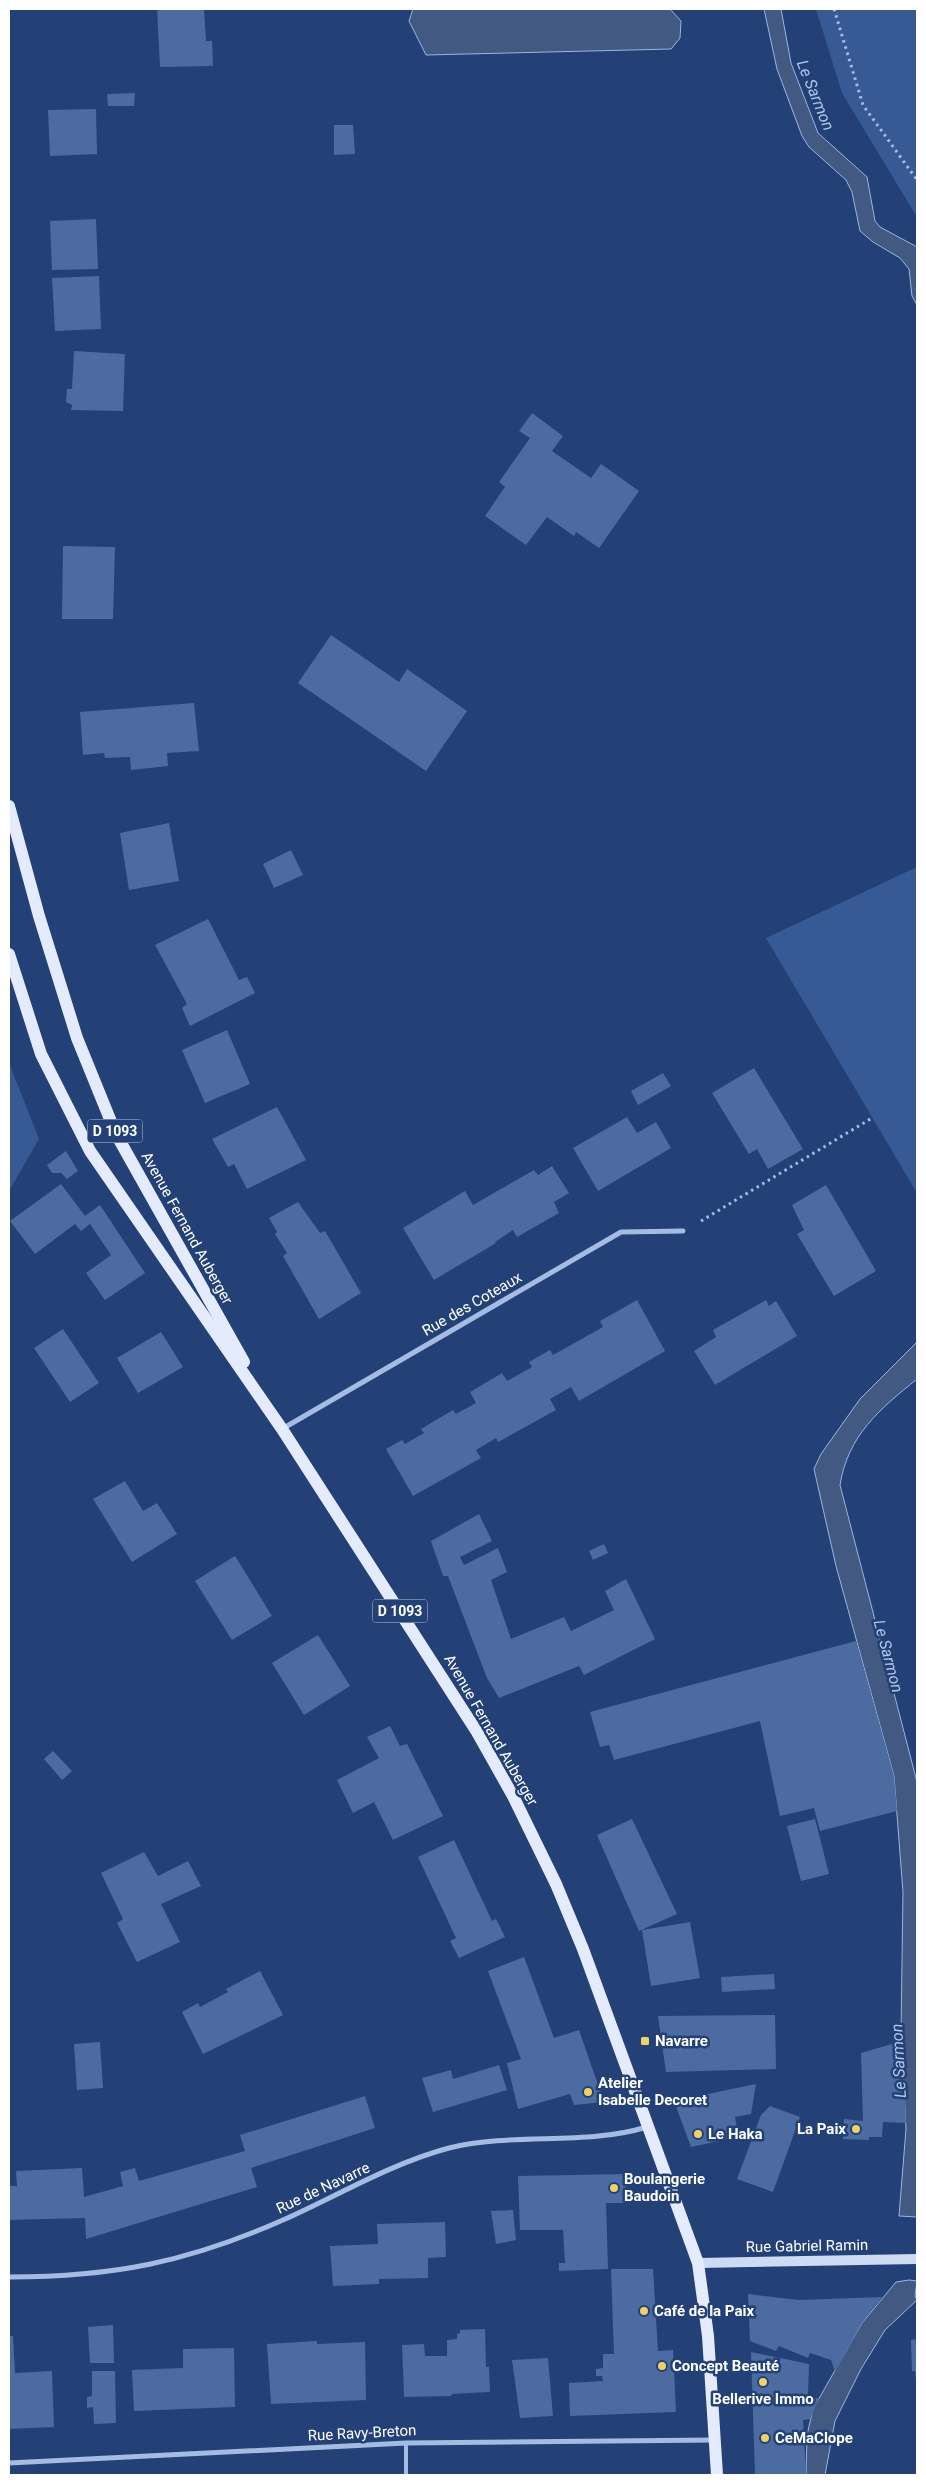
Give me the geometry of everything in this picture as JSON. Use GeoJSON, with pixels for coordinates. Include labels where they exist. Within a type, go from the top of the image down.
{"type":"FeatureCollection","features":[{"type":"Feature","properties":{"kind":"main road","name":"Avenue Fernand Auberger"},"geometry":{"type":"LineString","coordinates":[[9,806],[39,916],[77,1038],[116,1134],[282,1429]]}},
{"type":"Feature","properties":{"kind":"main road","name":"Avenue Fernand Auberger"},"geometry":{"type":"LineString","coordinates":[[9,954],[41,1054],[90,1152],[282,1429],[477,1732],[513,1796],[570,1917],[648,2127]]}},
{"type":"Feature","properties":{"kind":"main road","name":"D 1093"},"geometry":{"type":"LineString","coordinates":[[648,2127],[698,2262],[708,2336],[717,2475]]}},
{"type":"Feature","properties":{"kind":"street","name":"Rue des Coteaux"},"geometry":{"type":"LineString","coordinates":[[282,1429],[621,1232],[683,1232]]}},
{"type":"Feature","properties":{"kind":"street","name":"Rue de Navarre"},"geometry":{"type":"LineString","coordinates":[[9,2278],[82,2275],[133,2269],[196,2254],[281,2221],[394,2169],[448,2149],[501,2139],[618,2135],[648,2127]]}},
{"type":"Feature","properties":{"kind":"street","name":"Rue Gabriel Ramin"},"geometry":{"type":"LineString","coordinates":[[698,2262],[917,2259]]}},
{"type":"Feature","properties":{"kind":"street","name":"Rue Ravy-Breton"},"geometry":{"type":"LineString","coordinates":[[9,2463],[406,2444],[716,2440]]}},
{"type":"Feature","properties":{"kind":"lane"},"geometry":{"type":"LineString","coordinates":[[406,2444],[406,2475]]}},
{"type":"Feature","properties":{"kind":"path"},"geometry":{"type":"LineString","coordinates":[[834,9],[862,105],[917,180]]}},
{"type":"Feature","properties":{"kind":"path"},"geometry":{"type":"LineString","coordinates":[[683,1232],[872,1118]]}},
{"type":"Feature","properties":{"kind":"shaded area"},"geometry":{"type":"Polygon","coordinates":[[[413,9],[670,9],[681,21],[680,38],[671,49],[426,55],[409,21],[413,9]]]}},
{"type":"Feature","properties":{"kind":"shaded area"},"geometry":{"type":"Polygon","coordinates":[[[764,9],[781,9],[791,63],[818,133],[867,177],[875,221],[880,227],[917,247],[917,305],[912,296],[909,269],[900,258],[873,242],[860,231],[852,192],[846,180],[809,147],[802,136],[777,69],[764,9]]]}},
{"type":"Feature","properties":{"kind":"shaded area"},"geometry":{"type":"Polygon","coordinates":[[[816,9],[917,9],[917,217],[842,93],[816,9]]]}},
{"type":"Feature","properties":{"kind":"shaded area"},"geometry":{"type":"Polygon","coordinates":[[[917,867],[917,1193],[766,938],[917,867]]]}},
{"type":"Feature","properties":{"kind":"shaded area"},"geometry":{"type":"Polygon","coordinates":[[[9,1063],[39,1139],[9,1191],[9,1063]]]}},
{"type":"Feature","properties":{"kind":"shaded area"},"geometry":{"type":"Polygon","coordinates":[[[917,1342],[917,1379],[890,1401],[858,1437],[844,1467],[840,1485],[917,1782],[917,2217],[899,2216],[906,2129],[901,2033],[903,1892],[894,1776],[836,1566],[814,1469],[821,1454],[860,1399],[917,1342]]]}},
{"type":"Feature","properties":{"kind":"shaded area"},"geometry":{"type":"Polygon","coordinates":[[[917,2281],[915,2296],[917,2300],[885,2330],[861,2369],[835,2421],[825,2475],[806,2475],[807,2435],[813,2409],[862,2323],[896,2282],[917,2281]]]}},
{"type":"Feature","properties":{"kind":"building"},"geometry":{"type":"Polygon","coordinates":[[[157,9],[204,9],[206,41],[212,41],[213,66],[160,67],[157,9]]]}},
{"type":"Feature","properties":{"kind":"building"},"geometry":{"type":"Polygon","coordinates":[[[135,93],[134,106],[108,106],[107,94],[135,93]]]}},
{"type":"Feature","properties":{"kind":"building"},"geometry":{"type":"Polygon","coordinates":[[[96,109],[97,154],[50,156],[48,110],[96,109]]]}},
{"type":"Feature","properties":{"kind":"building"},"geometry":{"type":"Polygon","coordinates":[[[334,125],[353,125],[355,154],[334,155],[334,125]]]}},
{"type":"Feature","properties":{"kind":"building"},"geometry":{"type":"Polygon","coordinates":[[[96,219],[98,269],[52,270],[50,221],[96,219]]]}},
{"type":"Feature","properties":{"kind":"building"},"geometry":{"type":"Polygon","coordinates":[[[99,276],[101,329],[55,331],[52,278],[99,276]]]}},
{"type":"Feature","properties":{"kind":"building"},"geometry":{"type":"Polygon","coordinates":[[[74,351],[125,354],[123,411],[71,410],[72,405],[66,402],[67,389],[72,389],[74,351]]]}},
{"type":"Feature","properties":{"kind":"building"},"geometry":{"type":"Polygon","coordinates":[[[532,413],[563,436],[552,451],[591,478],[601,464],[639,491],[599,548],[576,532],[574,536],[547,517],[526,545],[485,516],[505,487],[499,482],[530,438],[519,431],[532,413]]]}},
{"type":"Feature","properties":{"kind":"building"},"geometry":{"type":"Polygon","coordinates":[[[63,546],[115,547],[113,619],[62,619],[63,546]]]}},
{"type":"Feature","properties":{"kind":"building"},"geometry":{"type":"Polygon","coordinates":[[[331,635],[399,682],[407,669],[467,711],[426,771],[298,683],[331,635]]]}},
{"type":"Feature","properties":{"kind":"building"},"geometry":{"type":"Polygon","coordinates":[[[194,703],[199,751],[167,753],[168,766],[131,770],[130,757],[105,758],[104,753],[83,755],[80,712],[194,703]]]}},
{"type":"Feature","properties":{"kind":"building"},"geometry":{"type":"Polygon","coordinates":[[[169,823],[179,881],[129,890],[120,833],[169,823]]]}},
{"type":"Feature","properties":{"kind":"building"},"geometry":{"type":"Polygon","coordinates":[[[291,850],[303,875],[274,888],[263,864],[291,850]]]}},
{"type":"Feature","properties":{"kind":"building"},"geometry":{"type":"Polygon","coordinates":[[[208,919],[239,980],[247,977],[255,993],[190,1026],[182,1008],[187,1004],[155,945],[208,919]]]}},
{"type":"Feature","properties":{"kind":"building"},"geometry":{"type":"Polygon","coordinates":[[[227,1030],[250,1084],[205,1103],[182,1050],[227,1030]]]}},
{"type":"Feature","properties":{"kind":"building"},"geometry":{"type":"Polygon","coordinates":[[[754,1068],[803,1149],[768,1169],[757,1149],[749,1154],[712,1093],[754,1068]]]}},
{"type":"Feature","properties":{"kind":"building"},"geometry":{"type":"Polygon","coordinates":[[[663,1073],[671,1086],[638,1105],[631,1091],[663,1073]]]}},
{"type":"Feature","properties":{"kind":"building"},"geometry":{"type":"Polygon","coordinates":[[[277,1107],[306,1160],[247,1189],[234,1164],[228,1167],[212,1139],[277,1107]]]}},
{"type":"Feature","properties":{"kind":"building"},"geometry":{"type":"Polygon","coordinates":[[[627,1117],[637,1133],[656,1122],[671,1148],[598,1191],[573,1148],[627,1117]]]}},
{"type":"Feature","properties":{"kind":"building"},"geometry":{"type":"Polygon","coordinates":[[[66,1151],[78,1171],[67,1179],[61,1173],[52,1173],[47,1165],[66,1151]]]}},
{"type":"Feature","properties":{"kind":"building"},"geometry":{"type":"Polygon","coordinates":[[[552,1166],[569,1193],[554,1202],[559,1213],[517,1237],[513,1230],[496,1243],[434,1280],[403,1228],[465,1191],[473,1205],[534,1170],[538,1175],[552,1166]]]}},
{"type":"Feature","properties":{"kind":"building"},"geometry":{"type":"Polygon","coordinates":[[[61,1184],[85,1216],[100,1205],[145,1273],[105,1300],[86,1273],[111,1255],[90,1224],[81,1231],[75,1224],[35,1254],[10,1221],[61,1184]]]}},
{"type":"Feature","properties":{"kind":"building"},"geometry":{"type":"Polygon","coordinates":[[[826,1185],[876,1271],[834,1296],[797,1234],[804,1230],[792,1205],[826,1185]]]}},
{"type":"Feature","properties":{"kind":"building"},"geometry":{"type":"Polygon","coordinates":[[[298,1202],[320,1233],[325,1231],[361,1293],[319,1319],[283,1256],[287,1253],[275,1234],[277,1232],[269,1218],[298,1202]]]}},
{"type":"Feature","properties":{"kind":"building"},"geometry":{"type":"Polygon","coordinates":[[[637,1300],[665,1351],[579,1401],[571,1387],[550,1399],[556,1410],[498,1442],[496,1438],[476,1450],[481,1458],[413,1496],[386,1449],[402,1440],[405,1444],[424,1433],[421,1429],[453,1410],[456,1414],[476,1403],[470,1392],[502,1373],[507,1381],[532,1367],[529,1362],[550,1350],[553,1355],[603,1327],[600,1321],[637,1300]]]}},
{"type":"Feature","properties":{"kind":"building"},"geometry":{"type":"Polygon","coordinates":[[[766,1300],[769,1306],[776,1301],[797,1336],[715,1385],[694,1351],[716,1337],[713,1330],[766,1300]]]}},
{"type":"Feature","properties":{"kind":"building"},"geometry":{"type":"Polygon","coordinates":[[[63,1329],[99,1383],[70,1402],[34,1348],[63,1329]]]}},
{"type":"Feature","properties":{"kind":"building"},"geometry":{"type":"Polygon","coordinates":[[[161,1332],[183,1367],[138,1393],[117,1358],[161,1332]]]}},
{"type":"Feature","properties":{"kind":"building"},"geometry":{"type":"Polygon","coordinates":[[[125,1481],[143,1511],[157,1503],[177,1534],[132,1562],[93,1499],[125,1481]]]}},
{"type":"Feature","properties":{"kind":"building"},"geometry":{"type":"Polygon","coordinates":[[[479,1514],[492,1541],[460,1557],[464,1565],[498,1548],[507,1572],[491,1580],[511,1639],[564,1617],[571,1631],[614,1610],[605,1591],[626,1579],[655,1639],[584,1675],[579,1666],[499,1698],[487,1678],[448,1576],[443,1576],[431,1541],[479,1514]]]}},
{"type":"Feature","properties":{"kind":"building"},"geometry":{"type":"Polygon","coordinates":[[[604,1544],[608,1553],[593,1560],[589,1551],[604,1544]]]}},
{"type":"Feature","properties":{"kind":"building"},"geometry":{"type":"Polygon","coordinates":[[[235,1556],[272,1616],[232,1640],[195,1581],[235,1556]]]}},
{"type":"Feature","properties":{"kind":"building"},"geometry":{"type":"Polygon","coordinates":[[[318,1635],[350,1686],[304,1715],[272,1663],[318,1635]]]}},
{"type":"Feature","properties":{"kind":"building"},"geometry":{"type":"Polygon","coordinates":[[[856,1641],[894,1776],[897,1811],[820,1831],[814,1808],[780,1816],[760,1721],[614,1760],[609,1745],[600,1747],[590,1712],[856,1641]]]}},
{"type":"Feature","properties":{"kind":"building"},"geometry":{"type":"Polygon","coordinates":[[[390,1726],[400,1746],[407,1744],[443,1816],[393,1840],[374,1802],[353,1813],[337,1780],[379,1758],[367,1737],[390,1726]]]}},
{"type":"Feature","properties":{"kind":"building"},"geometry":{"type":"Polygon","coordinates":[[[53,1751],[72,1771],[62,1780],[44,1759],[53,1751]]]}},
{"type":"Feature","properties":{"kind":"building"},"geometry":{"type":"Polygon","coordinates":[[[632,1819],[677,1914],[639,1931],[597,1835],[632,1819]]]}},
{"type":"Feature","properties":{"kind":"building"},"geometry":{"type":"Polygon","coordinates":[[[815,1819],[829,1874],[801,1881],[787,1826],[815,1819]]]}},
{"type":"Feature","properties":{"kind":"building"},"geometry":{"type":"Polygon","coordinates":[[[454,1840],[492,1921],[496,1919],[505,1937],[459,1958],[450,1941],[456,1938],[418,1857],[454,1840]]]}},
{"type":"Feature","properties":{"kind":"building"},"geometry":{"type":"Polygon","coordinates":[[[144,1852],[158,1876],[188,1861],[201,1886],[161,1904],[180,1942],[137,1962],[117,1923],[123,1919],[101,1873],[144,1852]]]}},
{"type":"Feature","properties":{"kind":"building"},"geometry":{"type":"Polygon","coordinates":[[[690,1922],[700,1978],[651,1986],[642,1930],[690,1922]]]}},
{"type":"Feature","properties":{"kind":"building"},"geometry":{"type":"Polygon","coordinates":[[[524,1957],[554,2038],[579,2030],[604,2102],[574,2105],[570,2094],[518,2109],[507,2063],[521,2059],[488,1971],[524,1957]]]}},
{"type":"Feature","properties":{"kind":"building"},"geometry":{"type":"Polygon","coordinates":[[[260,1971],[283,2015],[203,2054],[182,2012],[198,2003],[200,2007],[228,1992],[226,1989],[260,1971]]]}},
{"type":"Feature","properties":{"kind":"building"},"geometry":{"type":"Polygon","coordinates":[[[774,1974],[775,1989],[722,1992],[721,1977],[774,1974]]]}},
{"type":"Feature","properties":{"kind":"building"},"geometry":{"type":"Polygon","coordinates":[[[775,2015],[776,2069],[666,2072],[658,2016],[775,2015]]]}},
{"type":"Feature","properties":{"kind":"building"},"geometry":{"type":"Polygon","coordinates":[[[902,2041],[906,2123],[883,2122],[882,2137],[869,2137],[869,2140],[843,2139],[844,2119],[863,2121],[861,2053],[902,2041]]]}},
{"type":"Feature","properties":{"kind":"building"},"geometry":{"type":"Polygon","coordinates":[[[100,2042],[103,2088],[77,2090],[74,2044],[100,2042]]]}},
{"type":"Feature","properties":{"kind":"building"},"geometry":{"type":"Polygon","coordinates":[[[499,2065],[507,2090],[433,2112],[422,2078],[451,2070],[453,2079],[499,2065]]]}},
{"type":"Feature","properties":{"kind":"building"},"geometry":{"type":"Polygon","coordinates":[[[756,2084],[751,2114],[735,2117],[738,2133],[733,2138],[691,2147],[674,2101],[756,2084]]]}},
{"type":"Feature","properties":{"kind":"building"},"geometry":{"type":"Polygon","coordinates":[[[365,2096],[375,2128],[251,2168],[257,2187],[86,2239],[85,2218],[9,2220],[9,2186],[17,2186],[16,2171],[82,2168],[84,2197],[123,2186],[120,2172],[135,2168],[139,2181],[245,2151],[240,2135],[365,2096]]]}},
{"type":"Feature","properties":{"kind":"building"},"geometry":{"type":"Polygon","coordinates":[[[770,2106],[800,2117],[773,2192],[737,2179],[761,2115],[770,2106]]]}},
{"type":"Feature","properties":{"kind":"building"},"geometry":{"type":"Polygon","coordinates":[[[626,2174],[626,2203],[606,2203],[608,2269],[559,2271],[559,2263],[565,2263],[563,2230],[520,2230],[518,2176],[626,2174]]]}},
{"type":"Feature","properties":{"kind":"building"},"geometry":{"type":"Polygon","coordinates":[[[513,2210],[516,2240],[496,2244],[491,2211],[513,2210]]]}},
{"type":"Feature","properties":{"kind":"building"},"geometry":{"type":"Polygon","coordinates":[[[445,2222],[446,2257],[428,2258],[428,2278],[379,2279],[379,2284],[333,2286],[330,2246],[378,2244],[377,2224],[445,2222]]]}},
{"type":"Feature","properties":{"kind":"building"},"geometry":{"type":"Polygon","coordinates":[[[611,2269],[653,2269],[658,2351],[673,2350],[676,2412],[570,2416],[569,2383],[603,2381],[602,2376],[596,2376],[596,2369],[603,2368],[603,2354],[614,2354],[611,2269]]]}},
{"type":"Feature","properties":{"kind":"building"},"geometry":{"type":"Polygon","coordinates":[[[748,2294],[799,2300],[882,2297],[862,2323],[835,2372],[831,2360],[810,2353],[808,2358],[779,2346],[776,2351],[750,2341],[748,2294]]]}},
{"type":"Feature","properties":{"kind":"building"},"geometry":{"type":"Polygon","coordinates":[[[113,2325],[114,2363],[90,2363],[88,2327],[113,2325]]]}},
{"type":"Feature","properties":{"kind":"building"},"geometry":{"type":"Polygon","coordinates":[[[485,2329],[486,2367],[489,2367],[490,2392],[451,2394],[452,2396],[404,2397],[402,2345],[424,2344],[425,2356],[447,2356],[447,2340],[457,2339],[457,2334],[460,2333],[460,2330],[485,2329]]]}},
{"type":"Feature","properties":{"kind":"building"},"geometry":{"type":"Polygon","coordinates":[[[9,2336],[13,2336],[15,2373],[52,2371],[54,2427],[9,2429],[9,2336]]]}},
{"type":"Feature","properties":{"kind":"building"},"geometry":{"type":"Polygon","coordinates":[[[917,2339],[916,2380],[915,2371],[912,2371],[911,2340],[917,2339]]]}},
{"type":"Feature","properties":{"kind":"building"},"geometry":{"type":"Polygon","coordinates":[[[317,2341],[317,2344],[365,2342],[366,2400],[271,2404],[267,2344],[317,2341]]]}},
{"type":"Feature","properties":{"kind":"building"},"geometry":{"type":"Polygon","coordinates":[[[234,2348],[235,2407],[134,2411],[132,2370],[183,2368],[183,2349],[234,2348]]]}},
{"type":"Feature","properties":{"kind":"building"},"geometry":{"type":"Polygon","coordinates":[[[751,2352],[809,2364],[808,2394],[819,2399],[810,2419],[803,2420],[806,2475],[755,2475],[751,2352]]]}},
{"type":"Feature","properties":{"kind":"building"},"geometry":{"type":"Polygon","coordinates":[[[548,2358],[553,2416],[520,2418],[512,2360],[548,2358]]]}},
{"type":"Feature","properties":{"kind":"building"},"geometry":{"type":"Polygon","coordinates":[[[92,2371],[115,2371],[116,2423],[94,2424],[93,2407],[87,2408],[87,2397],[92,2396],[92,2371]]]}},
{"type":"Feature","properties":{"kind":"place","name":"Navarre"},"geometry":{"type":"Point","coordinates":[645,2041]}},
{"type":"Feature","properties":{"kind":"place","name":"Atelier Isabelle Decoret"},"geometry":{"type":"Point","coordinates":[588,2092]}},
{"type":"Feature","properties":{"kind":"place","name":"La Paix"},"geometry":{"type":"Point","coordinates":[856,2129]}},
{"type":"Feature","properties":{"kind":"place","name":"Le Haka"},"geometry":{"type":"Point","coordinates":[698,2134]}},
{"type":"Feature","properties":{"kind":"place","name":"Boulangerie Baudoin"},"geometry":{"type":"Point","coordinates":[614,2188]}},
{"type":"Feature","properties":{"kind":"place","name":"Café de la Paix"},"geometry":{"type":"Point","coordinates":[644,2311]}},
{"type":"Feature","properties":{"kind":"place","name":"Concept Beauté"},"geometry":{"type":"Point","coordinates":[662,2366]}},
{"type":"Feature","properties":{"kind":"place","name":"Bellerive Immo"},"geometry":{"type":"Point","coordinates":[763,2382]}},
{"type":"Feature","properties":{"kind":"place","name":"CeMaClope"},"geometry":{"type":"Point","coordinates":[765,2438]}},
{"type":"Feature","properties":{"kind":"water label","name":"Le Sarmon"},"geometry":{"type":"Point","coordinates":[816,95]}},
{"type":"Feature","properties":{"kind":"water label","name":"Le Sarmon"},"geometry":{"type":"Point","coordinates":[889,1656]}},
{"type":"Feature","properties":{"kind":"water label","name":"Le Sarmon"},"geometry":{"type":"Point","coordinates":[898,2061]}}]}
